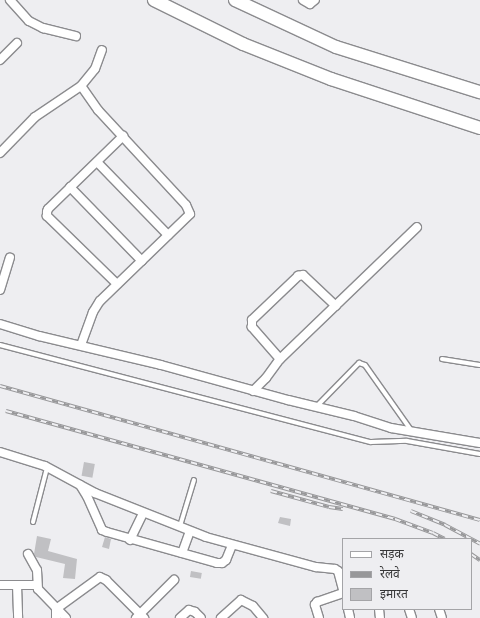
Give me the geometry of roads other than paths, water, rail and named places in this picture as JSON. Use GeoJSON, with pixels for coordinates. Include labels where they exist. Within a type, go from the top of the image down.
{"type":"FeatureCollection","features":[{"type":"Feature","properties":{"kind":"street"},"geometry":{"type":"LineString","coordinates":[[10,0],[34,24],[76,36]]}},
{"type":"Feature","properties":{"kind":"street"},"geometry":{"type":"LineString","coordinates":[[154,0],[243,44],[331,80],[480,128]]}},
{"type":"Feature","properties":{"kind":"street"},"geometry":{"type":"LineString","coordinates":[[235,0],[336,47],[480,92]]}},
{"type":"Feature","properties":{"kind":"street"},"geometry":{"type":"LineString","coordinates":[[303,0],[310,4],[315,0]]}},
{"type":"Feature","properties":{"kind":"street"},"geometry":{"type":"LineString","coordinates":[[0,60],[18,42]]}},
{"type":"Feature","properties":{"kind":"street"},"geometry":{"type":"LineString","coordinates":[[0,153],[40,114],[81,86],[95,69],[102,50]]}},
{"type":"Feature","properties":{"kind":"street"},"geometry":{"type":"LineString","coordinates":[[81,86],[90,101],[189,210],[190,214],[188,218],[100,301],[93,312],[81,345]]}},
{"type":"Feature","properties":{"kind":"street"},"geometry":{"type":"LineString","coordinates":[[117,284],[47,216],[48,208],[123,136]]}},
{"type":"Feature","properties":{"kind":"street"},"geometry":{"type":"LineString","coordinates":[[97,162],[168,236]]}},
{"type":"Feature","properties":{"kind":"street"},"geometry":{"type":"LineString","coordinates":[[70,188],[142,261]]}},
{"type":"Feature","properties":{"kind":"street"},"geometry":{"type":"LineString","coordinates":[[253,391],[266,378],[280,359],[417,226]]}},
{"type":"Feature","properties":{"kind":"street"},"geometry":{"type":"LineString","coordinates":[[0,290],[10,256]]}},
{"type":"Feature","properties":{"kind":"street"},"geometry":{"type":"LineString","coordinates":[[280,359],[252,327],[252,320],[298,276],[304,275],[336,306]]}},
{"type":"Feature","properties":{"kind":"street"},"geometry":{"type":"LineString","coordinates":[[0,324],[38,336],[161,365],[253,391],[354,416],[391,428],[480,443]]}},
{"type":"Feature","properties":{"kind":"street"},"geometry":{"type":"LineString","coordinates":[[0,452],[47,467],[95,493],[190,531],[232,545],[316,567],[335,569],[338,571],[342,586]]}},
{"type":"Feature","properties":{"kind":"street"},"geometry":{"type":"LineString","coordinates":[[79,483],[87,496],[102,530],[130,540],[222,563],[226,560],[232,545]]}},
{"type":"Feature","properties":{"kind":"street"},"geometry":{"type":"LineString","coordinates":[[130,540],[143,513]]}},
{"type":"Feature","properties":{"kind":"street"},"geometry":{"type":"LineString","coordinates":[[182,553],[190,531]]}},
{"type":"Feature","properties":{"kind":"street"},"geometry":{"type":"LineString","coordinates":[[28,554],[37,570],[37,585],[42,594],[66,618]]}},
{"type":"Feature","properties":{"kind":"street"},"geometry":{"type":"LineString","coordinates":[[56,609],[100,578],[106,580],[140,617],[174,580]]}},
{"type":"Feature","properties":{"kind":"street"},"geometry":{"type":"LineString","coordinates":[[0,585],[37,585]]}},
{"type":"Feature","properties":{"kind":"street"},"geometry":{"type":"LineString","coordinates":[[17,585],[18,618]]}},
{"type":"Feature","properties":{"kind":"street"},"geometry":{"type":"LineString","coordinates":[[319,618],[315,605],[317,602],[342,593]]}},
{"type":"Feature","properties":{"kind":"street"},"geometry":{"type":"LineString","coordinates":[[221,618],[241,600],[253,606],[263,618]]}},
{"type":"Feature","properties":{"kind":"street"},"geometry":{"type":"LineString","coordinates":[[56,609],[56,618]]}},
{"type":"Feature","properties":{"kind":"street"},"geometry":{"type":"LineString","coordinates":[[180,618],[189,610],[195,612],[201,618]]}},
{"type":"Feature","properties":{"kind":"lane"},"geometry":{"type":"LineString","coordinates":[[0,345],[371,442],[407,441],[480,454]]}},
{"type":"Feature","properties":{"kind":"lane"},"geometry":{"type":"LineString","coordinates":[[442,359],[480,365]]}},
{"type":"Feature","properties":{"kind":"lane"},"geometry":{"type":"LineString","coordinates":[[316,407],[359,363],[364,365],[412,432]]}},
{"type":"Feature","properties":{"kind":"lane"},"geometry":{"type":"LineString","coordinates":[[33,522],[47,467]]}},
{"type":"Feature","properties":{"kind":"lane"},"geometry":{"type":"LineString","coordinates":[[179,526],[194,480]]}},
{"type":"Feature","properties":{"kind":"railway"},"geometry":{"type":"LineString","coordinates":[[0,386],[480,520]]}},
{"type":"Feature","properties":{"kind":"railway"},"geometry":{"type":"LineString","coordinates":[[6,411],[395,519],[443,538]]}},
{"type":"Feature","properties":{"kind":"railway"},"geometry":{"type":"LineString","coordinates":[[271,491],[329,507],[343,509]]}},
{"type":"Feature","properties":{"kind":"railway"},"geometry":{"type":"LineString","coordinates":[[411,511],[445,525],[469,538]]}},
{"type":"Feature","properties":{"kind":"railway"},"geometry":{"type":"LineString","coordinates":[[472,540],[480,544]]}},
{"type":"Feature","properties":{"kind":"railway"},"geometry":{"type":"LineString","coordinates":[[472,555],[480,560]]}}]}
